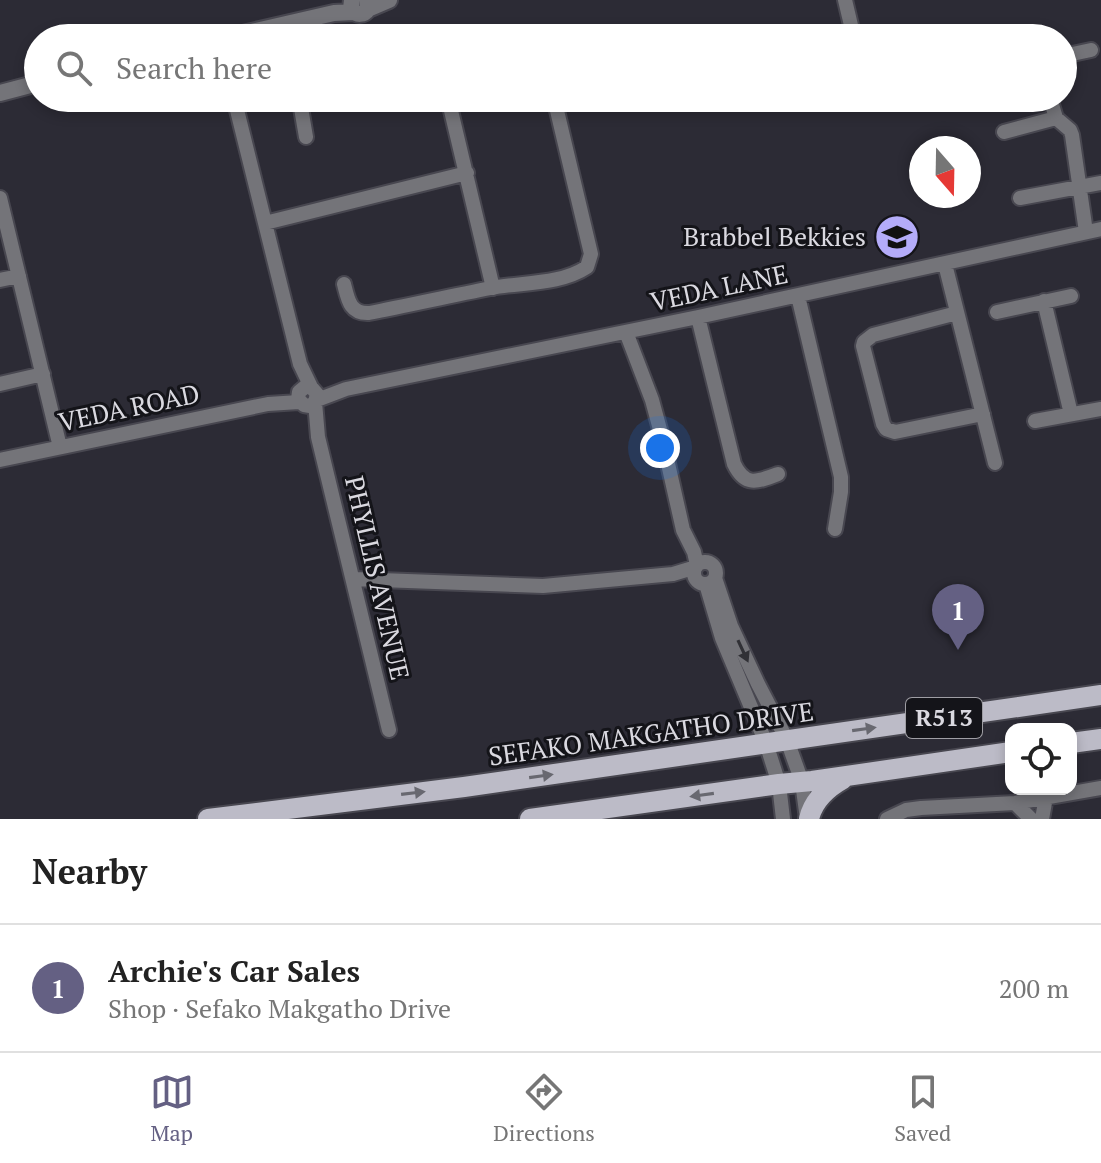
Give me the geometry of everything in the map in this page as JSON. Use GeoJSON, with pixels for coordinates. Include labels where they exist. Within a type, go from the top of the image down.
{"type":"FeatureCollection","features":[{"type":"Feature","properties":{"kind":"main road","name":"SEFAKO MAKGATHO DRIVE"},"geometry":{"type":"LineString","coordinates":[[208,819],[464,787],[1101,695]]}},
{"type":"Feature","properties":{"kind":"main road"},"geometry":{"type":"LineString","coordinates":[[1077,742],[1101,739]]}},
{"type":"Feature","properties":{"kind":"main road","name":"R513"},"geometry":{"type":"LineString","coordinates":[[530,819],[1005,753]]}},
{"type":"Feature","properties":{"kind":"main road"},"geometry":{"type":"LineString","coordinates":[[808,819],[815,803],[828,789],[844,778],[866,772]]}},
{"type":"Feature","properties":{"kind":"street"},"geometry":{"type":"LineString","coordinates":[[286,24],[389,0]]}},
{"type":"Feature","properties":{"kind":"street"},"geometry":{"type":"LineString","coordinates":[[845,0],[851,24]]}},
{"type":"Feature","properties":{"kind":"street"},"geometry":{"type":"LineString","coordinates":[[1077,53],[1091,50]]}},
{"type":"Feature","properties":{"kind":"street"},"geometry":{"type":"LineString","coordinates":[[0,93],[24,87]]}},
{"type":"Feature","properties":{"kind":"street","name":"PHYLLIS AVENUE"},"geometry":{"type":"LineString","coordinates":[[237,112],[389,730]]}},
{"type":"Feature","properties":{"kind":"street"},"geometry":{"type":"LineString","coordinates":[[302,112],[306,137]]}},
{"type":"Feature","properties":{"kind":"street"},"geometry":{"type":"LineString","coordinates":[[452,112],[493,288]]}},
{"type":"Feature","properties":{"kind":"street"},"geometry":{"type":"LineString","coordinates":[[344,284],[352,308],[360,314],[493,288],[559,279],[582,270],[589,263],[591,254],[557,112]]}},
{"type":"Feature","properties":{"kind":"street"},"geometry":{"type":"LineString","coordinates":[[1054,112],[1072,135],[1079,187],[1093,231]]}},
{"type":"Feature","properties":{"kind":"street"},"geometry":{"type":"LineString","coordinates":[[1004,132],[1056,118]]}},
{"type":"Feature","properties":{"kind":"street"},"geometry":{"type":"LineString","coordinates":[[265,223],[467,173]]}},
{"type":"Feature","properties":{"kind":"street"},"geometry":{"type":"LineString","coordinates":[[1020,198],[1101,183]]}},
{"type":"Feature","properties":{"kind":"street"},"geometry":{"type":"LineString","coordinates":[[0,198],[60,447]]}},
{"type":"Feature","properties":{"kind":"street","name":"VEDA LANE"},"geometry":{"type":"LineString","coordinates":[[346,389],[798,296],[1093,231]]}},
{"type":"Feature","properties":{"kind":"street"},"geometry":{"type":"LineString","coordinates":[[945,264],[995,463]]}},
{"type":"Feature","properties":{"kind":"street"},"geometry":{"type":"LineString","coordinates":[[0,280],[19,276]]}},
{"type":"Feature","properties":{"kind":"street"},"geometry":{"type":"LineString","coordinates":[[798,296],[841,477],[835,529]]}},
{"type":"Feature","properties":{"kind":"street"},"geometry":{"type":"LineString","coordinates":[[997,312],[1071,296]]}},
{"type":"Feature","properties":{"kind":"street"},"geometry":{"type":"LineString","coordinates":[[1044,301],[1071,414]]}},
{"type":"Feature","properties":{"kind":"street"},"geometry":{"type":"LineString","coordinates":[[957,313],[873,335],[864,342],[883,424],[886,429],[895,432],[983,414]]}},
{"type":"Feature","properties":{"kind":"street"},"geometry":{"type":"LineString","coordinates":[[698,317],[740,476],[752,481],[778,474]]}},
{"type":"Feature","properties":{"kind":"street"},"geometry":{"type":"LineString","coordinates":[[626,332],[652,400],[683,530],[787,740],[802,782],[808,819]]}},
{"type":"Feature","properties":{"kind":"street"},"geometry":{"type":"LineString","coordinates":[[0,384],[43,374]]}},
{"type":"Feature","properties":{"kind":"street","name":"VEDA ROAD"},"geometry":{"type":"LineString","coordinates":[[0,460],[346,389]]}},
{"type":"Feature","properties":{"kind":"street"},"geometry":{"type":"LineString","coordinates":[[1035,421],[1101,409]]}},
{"type":"Feature","properties":{"kind":"street"},"geometry":{"type":"LineString","coordinates":[[353,579],[543,586],[701,570]]}},
{"type":"Feature","properties":{"kind":"street"},"geometry":{"type":"LineString","coordinates":[[701,570],[722,638],[766,743],[779,784],[783,819]]}},
{"type":"Feature","properties":{"kind":"street"},"geometry":{"type":"LineString","coordinates":[[887,819],[906,810],[1015,803],[1101,788]]}},
{"type":"Feature","properties":{"kind":"street"},"geometry":{"type":"LineString","coordinates":[[1042,819],[1046,797]]}},
{"type":"Feature","properties":{"kind":"street"},"geometry":{"type":"LineString","coordinates":[[1015,803],[1031,819]]}},
{"type":"Feature","properties":{"kind":"street"},"geometry":{"type":"LineString","coordinates":[[952,819],[964,806]]}},
{"type":"Feature","properties":{"kind":"place","name":"Brabbel Bekkies"},"geometry":{"type":"Point","coordinates":[897,237]}},
{"type":"Feature","properties":{"kind":"place","name":"Archie's Car Sales"},"geometry":{"type":"Point","coordinates":[958,650]}}]}
